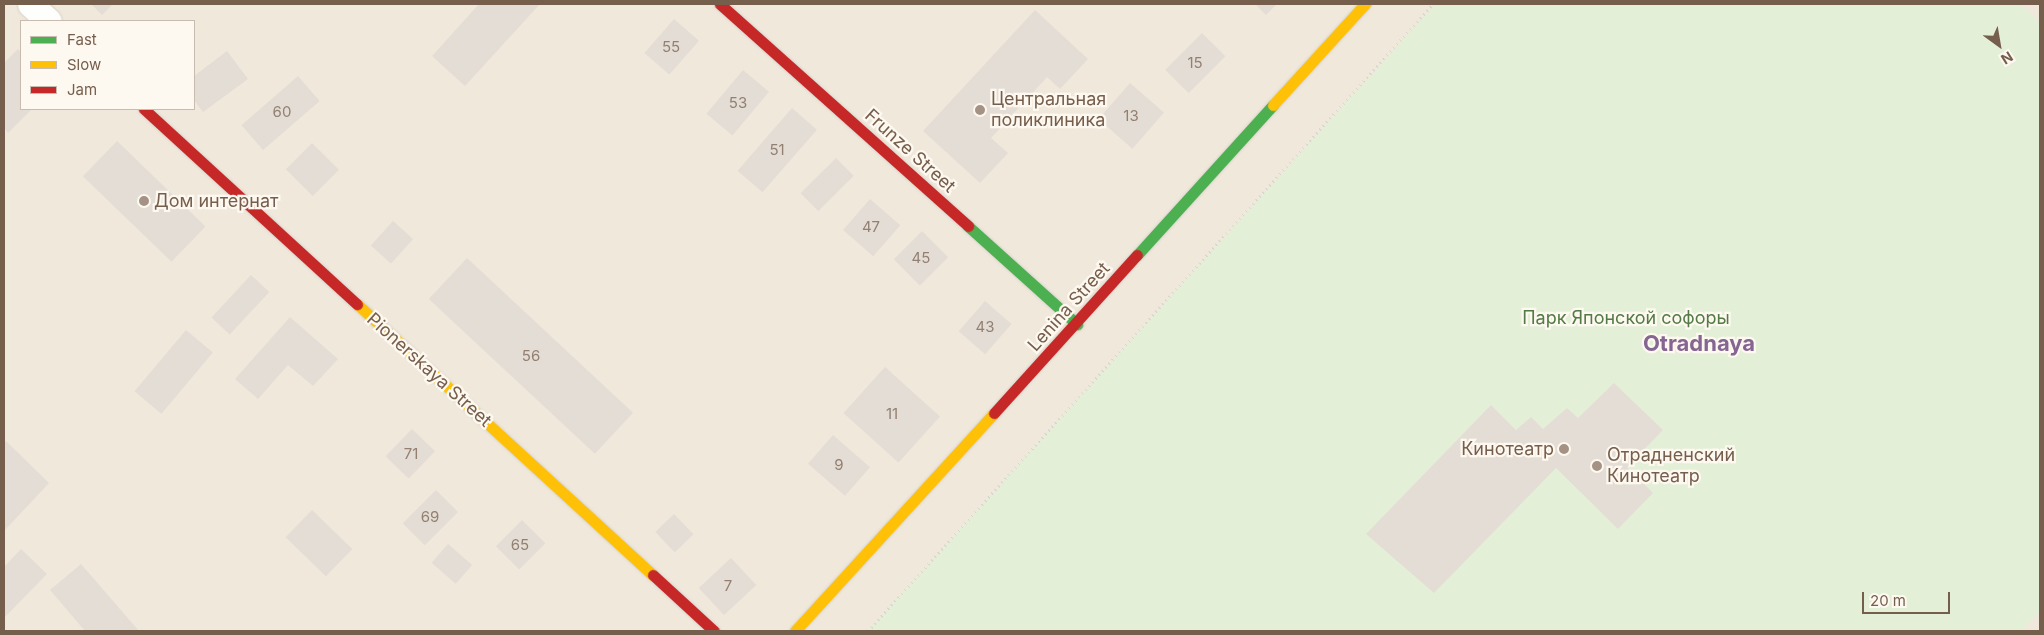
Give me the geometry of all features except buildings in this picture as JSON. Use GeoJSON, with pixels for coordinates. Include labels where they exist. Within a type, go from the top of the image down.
{"type":"FeatureCollection","features":[{"type":"Feature","properties":{"kind":"street"},"geometry":{"type":"LineString","coordinates":[[30,4],[48,20]]}},
{"type":"Feature","properties":{"kind":"street","name":"Frunze Street"},"geometry":{"type":"LineString","coordinates":[[720,4],[1077,324]]}},
{"type":"Feature","properties":{"kind":"street","name":"Lenina Street"},"geometry":{"type":"LineString","coordinates":[[795,631],[1077,324],[1365,4]]}},
{"type":"Feature","properties":{"kind":"street","name":"Pionerskaya Street"},"geometry":{"type":"LineString","coordinates":[[145,110],[714,631]]}},
{"type":"Feature","properties":{"kind":"path"},"geometry":{"type":"LineString","coordinates":[[868,631],[1433,4]]}},
{"type":"Feature","properties":{"kind":"shaded area","name":"Otradnaya"},"geometry":{"type":"Polygon","coordinates":[[[4,4],[2040,4],[2040,631],[4,631],[4,4]]]}},
{"type":"Feature","properties":{"kind":"green space","name":"Парк Японской софоры"},"geometry":{"type":"Polygon","coordinates":[[[1435,4],[2021,4],[2040,22],[2040,611],[2021,631],[868,631],[1435,4]]]}},
{"type":"Feature","properties":{"kind":"traffic: fast"},"geometry":{"type":"LineString","coordinates":[[1137,255],[1273,105]]}},
{"type":"Feature","properties":{"kind":"traffic: fast"},"geometry":{"type":"LineString","coordinates":[[968,226],[1077,324]]}},
{"type":"Feature","properties":{"kind":"traffic: slow"},"geometry":{"type":"LineString","coordinates":[[1273,105],[1365,4]]}},
{"type":"Feature","properties":{"kind":"traffic: slow"},"geometry":{"type":"LineString","coordinates":[[357,304],[653,575]]}},
{"type":"Feature","properties":{"kind":"traffic: slow"},"geometry":{"type":"LineString","coordinates":[[795,631],[994,413]]}},
{"type":"Feature","properties":{"kind":"traffic: jam"},"geometry":{"type":"LineString","coordinates":[[720,4],[968,226]]}},
{"type":"Feature","properties":{"kind":"traffic: jam"},"geometry":{"type":"LineString","coordinates":[[145,110],[357,304]]}},
{"type":"Feature","properties":{"kind":"traffic: jam"},"geometry":{"type":"LineString","coordinates":[[994,413],[1137,255]]}},
{"type":"Feature","properties":{"kind":"traffic: jam"},"geometry":{"type":"LineString","coordinates":[[653,575],[714,631]]}},
{"type":"Feature","properties":{"kind":"place","name":"Центральная поликлиника"},"geometry":{"type":"Point","coordinates":[980,110]}},
{"type":"Feature","properties":{"kind":"place","name":"Дом интернат"},"geometry":{"type":"Point","coordinates":[144,201]}},
{"type":"Feature","properties":{"kind":"place","name":"Кинотеатр"},"geometry":{"type":"Point","coordinates":[1564,449]}},
{"type":"Feature","properties":{"kind":"place","name":"Отрадненский Кинотеатр"},"geometry":{"type":"Point","coordinates":[1597,466]}},
{"type":"Feature","properties":{"kind":"district","name":"Otradnaya"},"geometry":{"type":"Point","coordinates":[1699,344]}}]}
